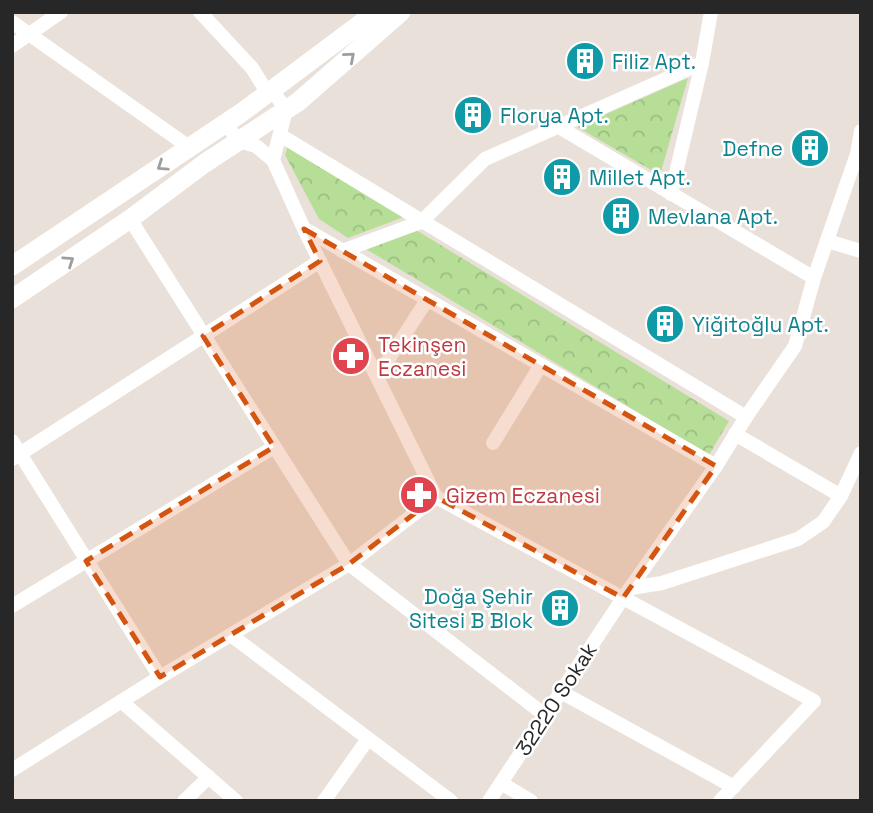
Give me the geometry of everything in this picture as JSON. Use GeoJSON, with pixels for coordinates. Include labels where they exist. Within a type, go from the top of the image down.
{"type":"FeatureCollection","features":[{"type":"Feature","properties":{"kind":"main road"},"geometry":{"type":"LineString","coordinates":[[12,266],[271,92],[376,12]]}},
{"type":"Feature","properties":{"kind":"main road"},"geometry":{"type":"LineString","coordinates":[[12,299],[130,219],[205,163],[298,102],[401,12]]}},
{"type":"Feature","properties":{"kind":"street"},"geometry":{"type":"LineString","coordinates":[[12,46],[61,12]]}},
{"type":"Feature","properties":{"kind":"street"},"geometry":{"type":"LineString","coordinates":[[200,12],[253,68],[286,110],[274,160]]}},
{"type":"Feature","properties":{"kind":"street"},"geometry":{"type":"LineString","coordinates":[[671,194],[702,63],[711,12]]}},
{"type":"Feature","properties":{"kind":"street"},"geometry":{"type":"LineString","coordinates":[[12,22],[189,147]]}},
{"type":"Feature","properties":{"kind":"street"},"geometry":{"type":"LineString","coordinates":[[342,251],[421,222],[485,159],[702,63]]}},
{"type":"Feature","properties":{"kind":"street"},"geometry":{"type":"LineString","coordinates":[[225,123],[239,141],[256,146],[274,160],[304,229],[436,497],[627,593],[814,701],[720,801]]}},
{"type":"Feature","properties":{"kind":"street"},"geometry":{"type":"LineString","coordinates":[[559,127],[814,278]]}},
{"type":"Feature","properties":{"kind":"street","name":"32220 Sokak"},"geometry":{"type":"LineString","coordinates":[[489,801],[795,346],[814,278],[857,154],[861,131]]}},
{"type":"Feature","properties":{"kind":"street"},"geometry":{"type":"LineString","coordinates":[[280,135],[746,417]]}},
{"type":"Feature","properties":{"kind":"street"},"geometry":{"type":"LineString","coordinates":[[130,219],[349,564],[546,716]]}},
{"type":"Feature","properties":{"kind":"street"},"geometry":{"type":"LineString","coordinates":[[304,229],[716,466]]}},
{"type":"Feature","properties":{"kind":"street"},"geometry":{"type":"LineString","coordinates":[[827,241],[861,251]]}},
{"type":"Feature","properties":{"kind":"street"},"geometry":{"type":"LineString","coordinates":[[16,456],[320,261]]}},
{"type":"Feature","properties":{"kind":"street"},"geometry":{"type":"LineString","coordinates":[[377,377],[427,300]]}},
{"type":"Feature","properties":{"kind":"street"},"geometry":{"type":"LineString","coordinates":[[493,443],[541,365]]}},
{"type":"Feature","properties":{"kind":"street"},"geometry":{"type":"LineString","coordinates":[[736,434],[841,496]]}},
{"type":"Feature","properties":{"kind":"street"},"geometry":{"type":"LineString","coordinates":[[12,441],[16,456],[160,677]]}},
{"type":"Feature","properties":{"kind":"street"},"geometry":{"type":"LineString","coordinates":[[12,606],[274,447]]}},
{"type":"Feature","properties":{"kind":"street"},"geometry":{"type":"LineString","coordinates":[[627,593],[798,539],[823,522],[841,496],[861,453]]}},
{"type":"Feature","properties":{"kind":"street"},"geometry":{"type":"LineString","coordinates":[[12,770],[160,677],[232,636],[274,607],[349,564],[436,497]]}},
{"type":"Feature","properties":{"kind":"street"},"geometry":{"type":"LineString","coordinates":[[232,636],[451,801]]}},
{"type":"Feature","properties":{"kind":"street"},"geometry":{"type":"LineString","coordinates":[[561,692],[734,787]]}},
{"type":"Feature","properties":{"kind":"street"},"geometry":{"type":"LineString","coordinates":[[122,702],[236,801]]}},
{"type":"Feature","properties":{"kind":"street"},"geometry":{"type":"LineString","coordinates":[[324,801],[368,739]]}},
{"type":"Feature","properties":{"kind":"street"},"geometry":{"type":"LineString","coordinates":[[184,801],[209,777]]}},
{"type":"Feature","properties":{"kind":"street"},"geometry":{"type":"LineString","coordinates":[[501,783],[531,801]]}},
{"type":"Feature","properties":{"kind":"highlighted area"},"geometry":{"type":"Polygon","coordinates":[[[304,229],[716,466],[623,598],[436,497],[349,564],[160,677],[86,561],[274,447],[203,336],[320,261],[304,229]]]}},
{"type":"Feature","properties":{"kind":"green space"},"geometry":{"type":"Polygon","coordinates":[[[688,78],[660,175],[577,127],[688,78]]]}},
{"type":"Feature","properties":{"kind":"green space"},"geometry":{"type":"Polygon","coordinates":[[[288,145],[404,217],[348,238],[319,219],[285,155],[288,145]]]}},
{"type":"Feature","properties":{"kind":"green space"},"geometry":{"type":"Polygon","coordinates":[[[416,230],[729,421],[709,455],[366,249],[416,230]]]}},
{"type":"Feature","properties":{"kind":"place","name":"Filiz Apt."},"geometry":{"type":"Point","coordinates":[585,61]}},
{"type":"Feature","properties":{"kind":"place","name":"Florya Apt."},"geometry":{"type":"Point","coordinates":[473,115]}},
{"type":"Feature","properties":{"kind":"place","name":"Defne"},"geometry":{"type":"Point","coordinates":[810,148]}},
{"type":"Feature","properties":{"kind":"place","name":"Millet Apt."},"geometry":{"type":"Point","coordinates":[562,177]}},
{"type":"Feature","properties":{"kind":"place","name":"Mevlana Apt."},"geometry":{"type":"Point","coordinates":[621,216]}},
{"type":"Feature","properties":{"kind":"place","name":"Yiğitoğlu Apt."},"geometry":{"type":"Point","coordinates":[665,324]}},
{"type":"Feature","properties":{"kind":"place","name":"Tekinşen Eczanesi"},"geometry":{"type":"Point","coordinates":[351,356]}},
{"type":"Feature","properties":{"kind":"place","name":"Gizem Eczanesi"},"geometry":{"type":"Point","coordinates":[419,495]}},
{"type":"Feature","properties":{"kind":"place","name":"Doğa Şehir Sitesi B Blok"},"geometry":{"type":"Point","coordinates":[560,608]}}]}
